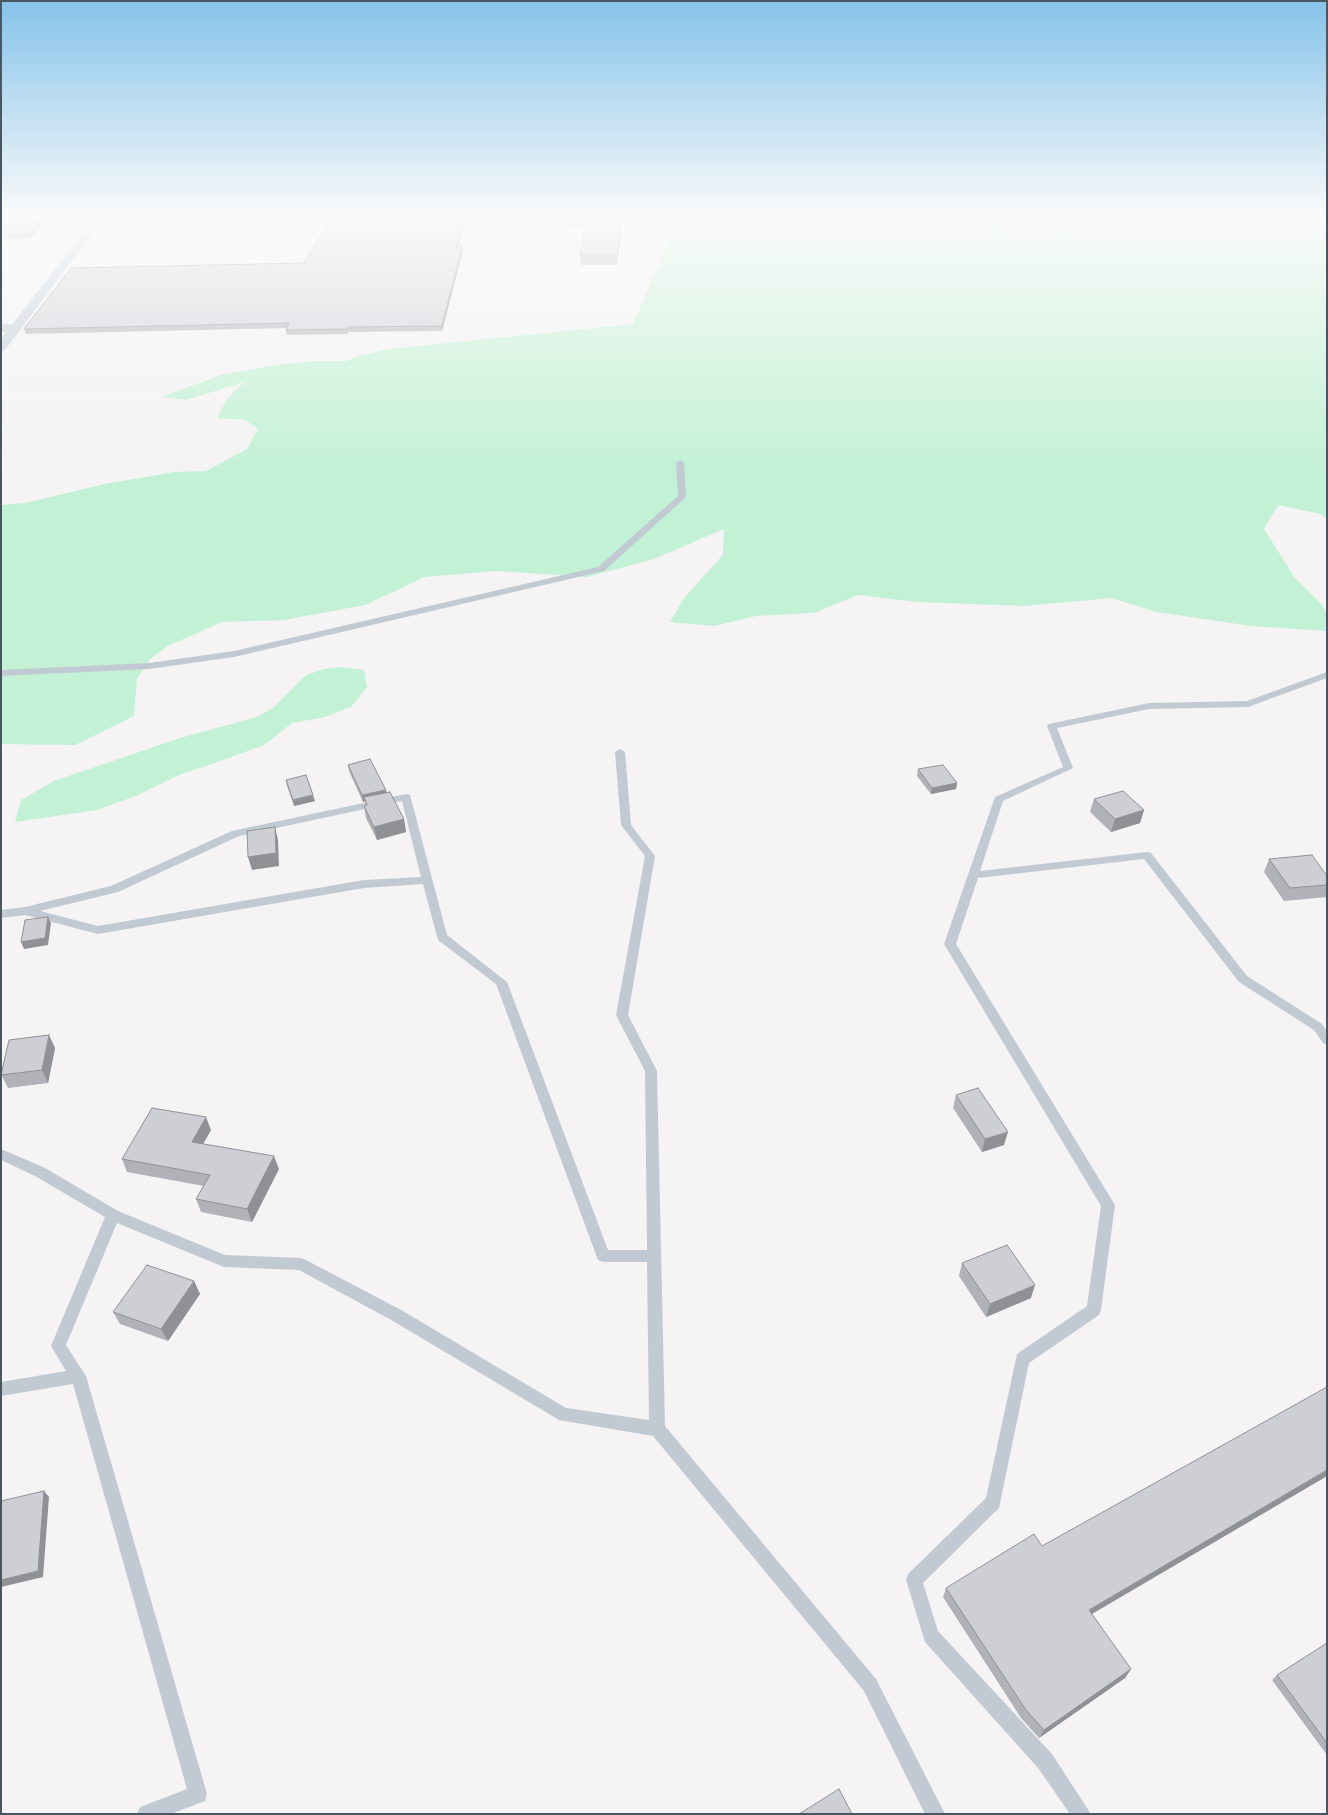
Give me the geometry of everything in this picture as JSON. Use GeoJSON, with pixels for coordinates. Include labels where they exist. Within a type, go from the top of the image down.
{"type":"FeatureCollection","features":[{"type":"Feature","properties":{"kind":"street"},"geometry":{"type":"LineString","coordinates":[[1,347],[36,301]]}},
{"type":"Feature","properties":{"kind":"street"},"geometry":{"type":"LineString","coordinates":[[1,328],[15,328]]}},
{"type":"Feature","properties":{"kind":"lane"},"geometry":{"type":"LineString","coordinates":[[1,673],[150,666],[234,654],[601,569],[682,497],[680,462]]}},
{"type":"Feature","properties":{"kind":"lane"},"geometry":{"type":"LineString","coordinates":[[1080,1814],[1046,1761],[932,1636],[914,1580],[993,1502],[1022,1359],[1094,1310],[1108,1205],[950,944],[999,799],[1068,768],[1052,726],[1149,706],[1248,704],[1327,675]]}},
{"type":"Feature","properties":{"kind":"lane"},"geometry":{"type":"LineString","coordinates":[[620,752],[626,825],[650,856],[622,1015],[651,1072],[656,1428],[870,1685],[935,1814]]}},
{"type":"Feature","properties":{"kind":"lane"},"geometry":{"type":"LineString","coordinates":[[1,914],[25,911],[114,889],[236,833],[406,797],[426,880],[442,937],[501,982],[603,1256],[654,1256]]}},
{"type":"Feature","properties":{"kind":"lane"},"geometry":{"type":"LineString","coordinates":[[973,875],[1148,854],[1243,979],[1318,1027],[1327,1040]]}},
{"type":"Feature","properties":{"kind":"lane"},"geometry":{"type":"LineString","coordinates":[[25,911],[98,930],[364,884],[426,880]]}},
{"type":"Feature","properties":{"kind":"lane"},"geometry":{"type":"LineString","coordinates":[[1,1154],[40,1172],[113,1215],[224,1261],[301,1264],[398,1316],[564,1415],[656,1428]]}},
{"type":"Feature","properties":{"kind":"lane"},"geometry":{"type":"LineString","coordinates":[[113,1215],[58,1346],[78,1376],[198,1794],[147,1814]]}},
{"type":"Feature","properties":{"kind":"lane"},"geometry":{"type":"LineString","coordinates":[[1,1389],[78,1376]]}},
{"type":"Feature","properties":{"kind":"green space"},"geometry":{"type":"Polygon","coordinates":[[[643,301],[1327,301],[1327,519],[1320,514],[1278,505],[1264,529],[1295,578],[1322,605],[1327,614],[1327,631],[1251,626],[1156,612],[1112,598],[1025,606],[917,602],[858,595],[814,613],[756,616],[714,626],[670,622],[684,598],[723,555],[724,529],[654,559],[587,577],[497,571],[425,577],[365,605],[284,620],[222,622],[168,646],[150,659],[137,679],[134,716],[75,745],[1,744],[1,505],[25,503],[105,484],[174,472],[206,471],[247,449],[258,429],[245,420],[217,418],[227,399],[244,382],[186,400],[161,397],[221,375],[269,366],[312,361],[347,361],[358,356],[389,349],[633,324],[643,301]]]}},
{"type":"Feature","properties":{"kind":"green space"},"geometry":{"type":"Polygon","coordinates":[[[340,667],[364,670],[367,687],[351,707],[325,717],[292,723],[264,745],[181,774],[138,795],[97,810],[15,822],[21,800],[54,781],[180,738],[257,717],[273,708],[306,675],[324,669],[340,667]]]}},
{"type":"Feature","properties":{"kind":"building"},"geometry":{"type":"Polygon","coordinates":[[[46,301],[448,301],[442,326],[348,327],[347,329],[286,330],[289,323],[24,329],[46,301]]]}},
{"type":"Feature","properties":{"kind":"building"},"geometry":{"type":"Polygon","coordinates":[[[370,759],[386,790],[362,795],[348,765],[370,759]]]}},
{"type":"Feature","properties":{"kind":"building"},"geometry":{"type":"Polygon","coordinates":[[[943,765],[957,783],[932,788],[918,769],[943,765]]]}},
{"type":"Feature","properties":{"kind":"building"},"geometry":{"type":"Polygon","coordinates":[[[306,775],[313,795],[293,800],[286,780],[306,775]]]}},
{"type":"Feature","properties":{"kind":"building"},"geometry":{"type":"Polygon","coordinates":[[[1123,791],[1144,810],[1115,819],[1094,799],[1123,791]]]}},
{"type":"Feature","properties":{"kind":"building"},"geometry":{"type":"Polygon","coordinates":[[[390,792],[404,819],[374,827],[364,806],[367,805],[364,797],[390,792]]]}},
{"type":"Feature","properties":{"kind":"building"},"geometry":{"type":"Polygon","coordinates":[[[275,827],[276,853],[248,857],[247,831],[275,827]]]}},
{"type":"Feature","properties":{"kind":"building"},"geometry":{"type":"Polygon","coordinates":[[[1312,855],[1327,876],[1327,885],[1290,888],[1269,859],[1312,855]]]}},
{"type":"Feature","properties":{"kind":"building"},"geometry":{"type":"Polygon","coordinates":[[[48,917],[45,938],[21,942],[25,920],[48,917]]]}},
{"type":"Feature","properties":{"kind":"building"},"geometry":{"type":"Polygon","coordinates":[[[49,1035],[42,1070],[1,1075],[9,1040],[49,1035]]]}},
{"type":"Feature","properties":{"kind":"building"},"geometry":{"type":"Polygon","coordinates":[[[978,1088],[1008,1132],[985,1139],[956,1095],[978,1088]]]}},
{"type":"Feature","properties":{"kind":"building"},"geometry":{"type":"Polygon","coordinates":[[[152,1108],[206,1117],[192,1142],[274,1156],[247,1209],[196,1199],[210,1175],[122,1159],[152,1108]]]}},
{"type":"Feature","properties":{"kind":"building"},"geometry":{"type":"Polygon","coordinates":[[[1007,1245],[1035,1285],[990,1304],[962,1263],[1007,1245]]]}},
{"type":"Feature","properties":{"kind":"building"},"geometry":{"type":"Polygon","coordinates":[[[147,1265],[194,1281],[161,1329],[113,1312],[147,1265]]]}},
{"type":"Feature","properties":{"kind":"building"},"geometry":{"type":"Polygon","coordinates":[[[1327,1387],[1327,1470],[1089,1610],[1131,1669],[1044,1730],[1026,1710],[946,1588],[1034,1534],[1042,1546],[1327,1387]]]}},
{"type":"Feature","properties":{"kind":"building"},"geometry":{"type":"Polygon","coordinates":[[[44,1491],[38,1571],[1,1580],[1,1501],[44,1491]]]}},
{"type":"Feature","properties":{"kind":"building"},"geometry":{"type":"Polygon","coordinates":[[[1327,1643],[1327,1743],[1277,1675],[1327,1643]]]}},
{"type":"Feature","properties":{"kind":"building"},"geometry":{"type":"Polygon","coordinates":[[[839,1789],[852,1814],[799,1814],[839,1789]]]}}]}
